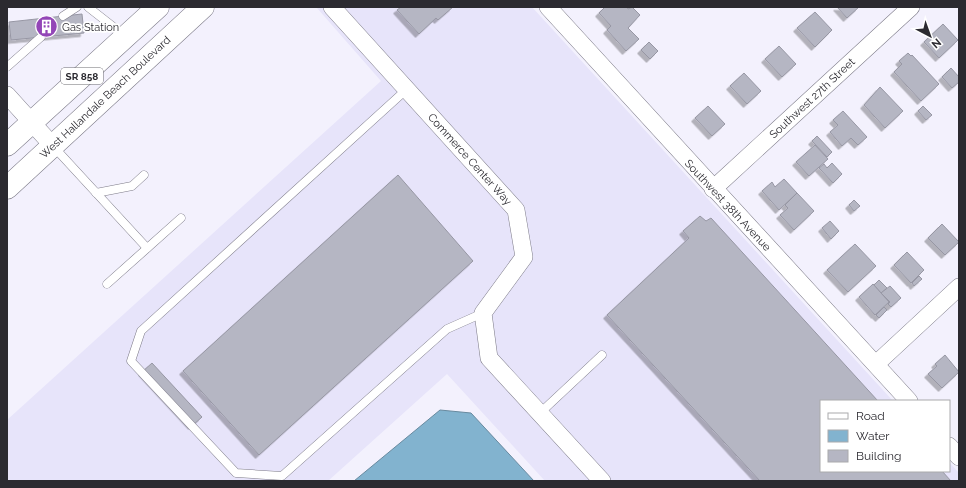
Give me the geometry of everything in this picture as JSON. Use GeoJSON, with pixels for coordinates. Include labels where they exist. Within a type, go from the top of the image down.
{"type":"FeatureCollection","features":[{"type":"Feature","properties":{"kind":"main road","name":"SR 858"},"geometry":{"type":"LineString","coordinates":[[7,145],[158,7]]}},
{"type":"Feature","properties":{"kind":"main road","name":"West Hallandale Beach Boulevard"},"geometry":{"type":"LineString","coordinates":[[7,188],[203,7]]}},
{"type":"Feature","properties":{"kind":"street","name":"Commerce Center Way"},"geometry":{"type":"LineString","coordinates":[[332,7],[516,210],[524,257],[482,313]]}},
{"type":"Feature","properties":{"kind":"street","name":"Southwest 38th Avenue"},"geometry":{"type":"LineString","coordinates":[[548,7],[713,189],[908,400]]}},
{"type":"Feature","properties":{"kind":"street","name":"Southwest 27th Street"},"geometry":{"type":"LineString","coordinates":[[713,189],[911,7]]}},
{"type":"Feature","properties":{"kind":"street"},"geometry":{"type":"LineString","coordinates":[[7,95],[53,146]]}},
{"type":"Feature","properties":{"kind":"street"},"geometry":{"type":"LineString","coordinates":[[876,364],[959,287]]}},
{"type":"Feature","properties":{"kind":"street"},"geometry":{"type":"LineString","coordinates":[[482,313],[489,358],[602,481]]}},
{"type":"Feature","properties":{"kind":"street"},"geometry":{"type":"LineString","coordinates":[[950,447],[959,457]]}},
{"type":"Feature","properties":{"kind":"lane"},"geometry":{"type":"LineString","coordinates":[[63,16],[77,7]]}},
{"type":"Feature","properties":{"kind":"lane"},"geometry":{"type":"LineString","coordinates":[[88,7],[125,37]]}},
{"type":"Feature","properties":{"kind":"lane"},"geometry":{"type":"LineString","coordinates":[[7,67],[41,37]]}},
{"type":"Feature","properties":{"kind":"lane"},"geometry":{"type":"LineString","coordinates":[[407,89],[141,331],[131,361],[236,473],[282,476],[447,329],[482,313]]}},
{"type":"Feature","properties":{"kind":"lane"},"geometry":{"type":"LineString","coordinates":[[53,146],[147,248]]}},
{"type":"Feature","properties":{"kind":"lane"},"geometry":{"type":"LineString","coordinates":[[96,193],[132,186],[144,175]]}},
{"type":"Feature","properties":{"kind":"lane"},"geometry":{"type":"LineString","coordinates":[[106,284],[181,218]]}},
{"type":"Feature","properties":{"kind":"lane"},"geometry":{"type":"LineString","coordinates":[[540,413],[602,356]]}},
{"type":"Feature","properties":{"kind":"shaded area"},"geometry":{"type":"Polygon","coordinates":[[[532,7],[892,400],[820,400],[820,472],[950,472],[950,463],[959,473],[959,481],[545,481],[447,374],[328,481],[7,481],[7,420],[381,81],[317,8],[532,7]]]}},
{"type":"Feature","properties":{"kind":"water"},"geometry":{"type":"Polygon","coordinates":[[[440,410],[471,413],[534,481],[354,481],[440,410]]]}},
{"type":"Feature","properties":{"kind":"building"},"geometry":{"type":"Polygon","coordinates":[[[401,7],[453,7],[438,20],[436,18],[419,34],[397,10],[401,7]]]}},
{"type":"Feature","properties":{"kind":"building"},"geometry":{"type":"Polygon","coordinates":[[[605,7],[627,7],[628,9],[632,7],[640,15],[628,28],[639,39],[626,51],[607,30],[611,26],[599,13],[605,7]]]}},
{"type":"Feature","properties":{"kind":"building"},"geometry":{"type":"Polygon","coordinates":[[[837,7],[859,7],[847,18],[837,7]]]}},
{"type":"Feature","properties":{"kind":"building"},"geometry":{"type":"Polygon","coordinates":[[[815,12],[832,30],[815,47],[797,28],[815,12]]]}},
{"type":"Feature","properties":{"kind":"building","name":"Gas Station"},"geometry":{"type":"Polygon","coordinates":[[[82,14],[84,33],[11,40],[9,22],[82,14]]]}},
{"type":"Feature","properties":{"kind":"building"},"geometry":{"type":"Polygon","coordinates":[[[943,24],[958,40],[939,58],[924,42],[943,24]]]}},
{"type":"Feature","properties":{"kind":"building"},"geometry":{"type":"Polygon","coordinates":[[[649,42],[658,51],[650,59],[641,50],[649,42]]]}},
{"type":"Feature","properties":{"kind":"building"},"geometry":{"type":"Polygon","coordinates":[[[779,46],[796,64],[782,77],[765,59],[779,46]]]}},
{"type":"Feature","properties":{"kind":"building"},"geometry":{"type":"Polygon","coordinates":[[[908,53],[911,56],[912,55],[939,84],[921,101],[894,72],[902,64],[899,61],[908,53]]]}},
{"type":"Feature","properties":{"kind":"building"},"geometry":{"type":"Polygon","coordinates":[[[951,68],[959,77],[959,82],[952,88],[942,77],[951,68]]]}},
{"type":"Feature","properties":{"kind":"building"},"geometry":{"type":"Polygon","coordinates":[[[744,73],[761,91],[747,104],[730,86],[744,73]]]}},
{"type":"Feature","properties":{"kind":"building"},"geometry":{"type":"Polygon","coordinates":[[[880,87],[903,111],[885,128],[864,105],[880,87]]]}},
{"type":"Feature","properties":{"kind":"building"},"geometry":{"type":"Polygon","coordinates":[[[708,106],[725,124],[712,136],[695,118],[708,106]]]}},
{"type":"Feature","properties":{"kind":"building"},"geometry":{"type":"Polygon","coordinates":[[[923,106],[932,115],[926,120],[918,111],[923,106]]]}},
{"type":"Feature","properties":{"kind":"building"},"geometry":{"type":"Polygon","coordinates":[[[843,111],[867,137],[858,145],[851,138],[842,146],[830,132],[838,125],[833,120],[843,111]]]}},
{"type":"Feature","properties":{"kind":"building"},"geometry":{"type":"Polygon","coordinates":[[[817,136],[832,152],[827,157],[812,141],[817,136]]]}},
{"type":"Feature","properties":{"kind":"building"},"geometry":{"type":"Polygon","coordinates":[[[815,145],[828,159],[809,176],[796,162],[815,145]]]}},
{"type":"Feature","properties":{"kind":"building"},"geometry":{"type":"Polygon","coordinates":[[[832,163],[842,174],[833,183],[819,168],[824,164],[827,168],[832,163]]]}},
{"type":"Feature","properties":{"kind":"building"},"geometry":{"type":"Polygon","coordinates":[[[398,175],[473,261],[259,455],[183,371],[398,175]]]}},
{"type":"Feature","properties":{"kind":"building"},"geometry":{"type":"Polygon","coordinates":[[[784,179],[797,193],[779,210],[762,191],[772,182],[775,187],[784,179]]]}},
{"type":"Feature","properties":{"kind":"building"},"geometry":{"type":"Polygon","coordinates":[[[797,193],[814,211],[794,230],[780,215],[788,208],[785,205],[797,193]]]}},
{"type":"Feature","properties":{"kind":"building"},"geometry":{"type":"Polygon","coordinates":[[[854,200],[860,206],[854,211],[849,205],[854,200]]]}},
{"type":"Feature","properties":{"kind":"building"},"geometry":{"type":"Polygon","coordinates":[[[700,216],[706,221],[711,218],[877,400],[820,400],[820,472],[943,472],[951,481],[760,481],[607,315],[689,238],[683,231],[700,216]]]}},
{"type":"Feature","properties":{"kind":"building"},"geometry":{"type":"Polygon","coordinates":[[[830,221],[839,231],[831,239],[822,228],[830,221]]]}},
{"type":"Feature","properties":{"kind":"building"},"geometry":{"type":"Polygon","coordinates":[[[942,224],[959,242],[945,255],[928,238],[942,224]]]}},
{"type":"Feature","properties":{"kind":"building"},"geometry":{"type":"Polygon","coordinates":[[[855,244],[876,266],[848,292],[827,270],[855,244]]]}},
{"type":"Feature","properties":{"kind":"building"},"geometry":{"type":"Polygon","coordinates":[[[907,252],[924,270],[911,283],[894,265],[907,252]]]}},
{"type":"Feature","properties":{"kind":"building"},"geometry":{"type":"Polygon","coordinates":[[[919,276],[922,279],[914,286],[912,283],[919,276]]]}},
{"type":"Feature","properties":{"kind":"building"},"geometry":{"type":"Polygon","coordinates":[[[879,280],[887,288],[881,293],[874,285],[879,280]]]}},
{"type":"Feature","properties":{"kind":"building"},"geometry":{"type":"Polygon","coordinates":[[[873,284],[889,302],[875,315],[859,297],[873,284]]]}},
{"type":"Feature","properties":{"kind":"building"},"geometry":{"type":"Polygon","coordinates":[[[890,286],[901,298],[891,307],[888,304],[890,302],[881,293],[890,286]]]}},
{"type":"Feature","properties":{"kind":"building"},"geometry":{"type":"Polygon","coordinates":[[[884,307],[887,310],[879,318],[876,315],[884,307]]]}},
{"type":"Feature","properties":{"kind":"building"},"geometry":{"type":"Polygon","coordinates":[[[945,355],[959,372],[942,388],[928,374],[937,366],[935,364],[945,355]]]}},
{"type":"Feature","properties":{"kind":"building"},"geometry":{"type":"Polygon","coordinates":[[[152,363],[202,417],[192,426],[142,372],[152,363]]]}},
{"type":"Feature","properties":{"kind":"place","name":"Gas Station"},"geometry":{"type":"Point","coordinates":[46,27]}}]}
